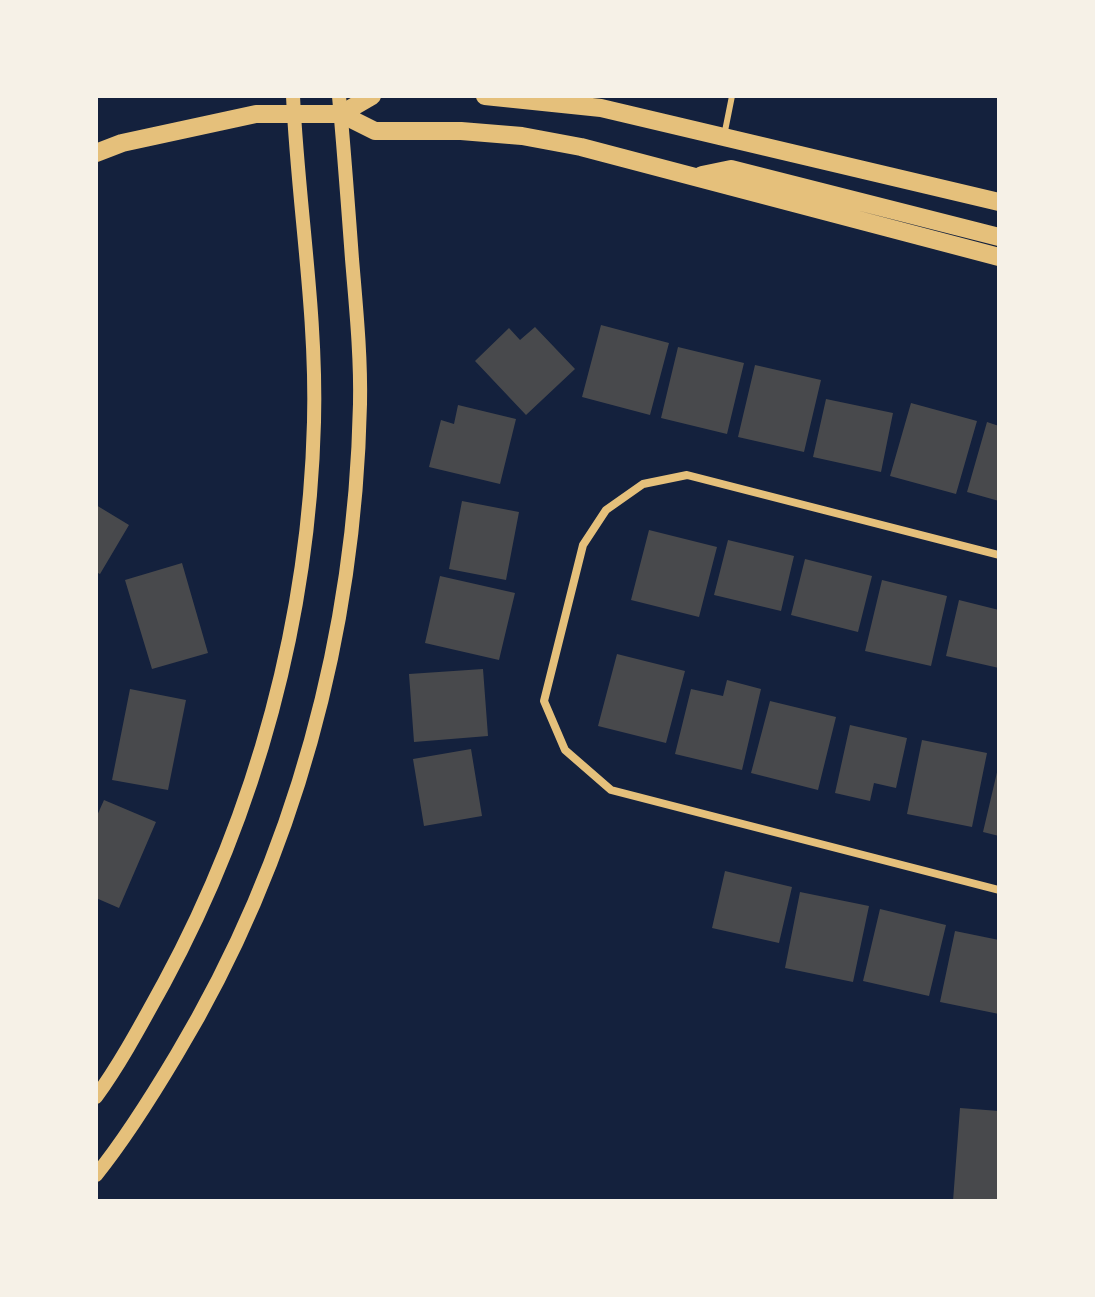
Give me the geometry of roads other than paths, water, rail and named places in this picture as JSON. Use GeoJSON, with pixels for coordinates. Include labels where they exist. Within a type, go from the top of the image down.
{"type":"FeatureCollection","features":[{"type":"Feature","properties":{"kind":"main road"},"geometry":{"type":"LineString","coordinates":[[96,153],[122,143],[294,105],[340,105],[372,96]]}},
{"type":"Feature","properties":{"kind":"main road"},"geometry":{"type":"LineString","coordinates":[[485,96],[601,108],[999,202]]}},
{"type":"Feature","properties":{"kind":"main road"},"geometry":{"type":"LineString","coordinates":[[340,105],[375,131],[461,131],[522,136],[581,147],[999,257]]}},
{"type":"Feature","properties":{"kind":"main road"},"geometry":{"type":"LineString","coordinates":[[695,176],[731,169],[999,237]]}},
{"type":"Feature","properties":{"kind":"street"},"geometry":{"type":"LineString","coordinates":[[96,1097],[156,998],[191,934],[212,886],[255,770],[290,636],[304,548],[314,420],[311,321],[294,105]]}},
{"type":"Feature","properties":{"kind":"street"},"geometry":{"type":"LineString","coordinates":[[96,1175],[181,1047],[240,938],[288,819],[321,707],[349,561],[360,402],[340,105]]}},
{"type":"Feature","properties":{"kind":"street"},"geometry":{"type":"LineString","coordinates":[[999,555],[687,475],[643,484],[606,510],[583,545],[544,701],[565,750],[611,790],[999,890]]}},
{"type":"Feature","properties":{"kind":"lane"},"geometry":{"type":"LineString","coordinates":[[724,137],[732,96]]}}]}
